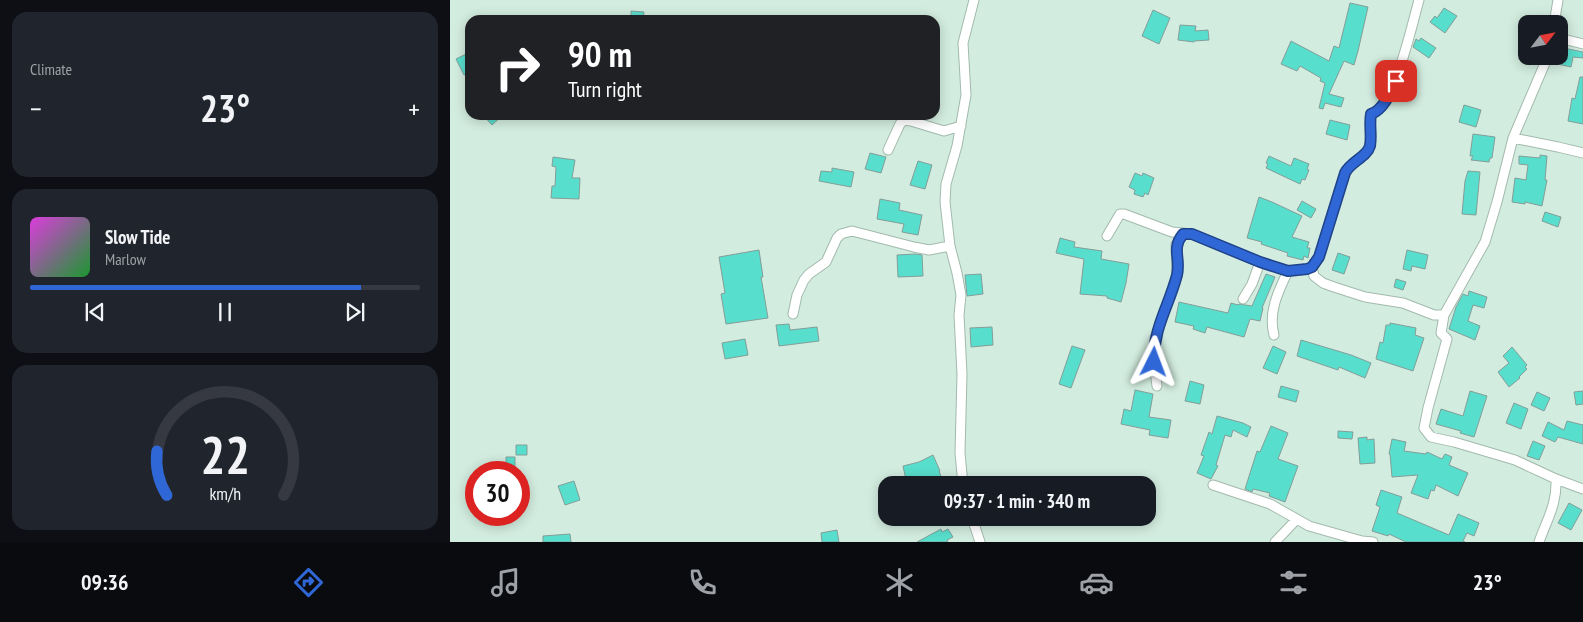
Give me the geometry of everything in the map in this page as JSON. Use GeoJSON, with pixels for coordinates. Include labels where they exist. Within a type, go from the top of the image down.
{"type":"FeatureCollection","features":[{"type":"Feature","properties":{"kind":"street"},"geometry":{"type":"LineString","coordinates":[[963,476],[960,454],[962,374],[960,295],[950,246],[945,202],[946,184],[957,146],[966,95],[963,43],[974,0]]}},
{"type":"Feature","properties":{"kind":"street"},"geometry":{"type":"LineString","coordinates":[[1107,236],[1117,217],[1120,214],[1124,214],[1172,232],[1192,234],[1260,262],[1288,271],[1312,267],[1319,257],[1345,173],[1351,164],[1364,154],[1370,145],[1371,114],[1377,112],[1394,87],[1419,0]]}},
{"type":"Feature","properties":{"kind":"street"},"geometry":{"type":"LineString","coordinates":[[1556,15],[1558,0]]}},
{"type":"Feature","properties":{"kind":"street"},"geometry":{"type":"LineString","coordinates":[[1568,40],[1583,44]]}},
{"type":"Feature","properties":{"kind":"street"},"geometry":{"type":"LineString","coordinates":[[1544,65],[1513,138],[1485,242],[1444,315],[1441,333],[1446,339],[1424,421],[1424,428],[1431,437],[1515,460],[1556,480],[1583,489]]}},
{"type":"Feature","properties":{"kind":"street"},"geometry":{"type":"LineString","coordinates":[[888,150],[900,124],[904,120],[911,120],[944,130],[961,126]]}},
{"type":"Feature","properties":{"kind":"street"},"geometry":{"type":"LineString","coordinates":[[1513,138],[1583,153]]}},
{"type":"Feature","properties":{"kind":"street"},"geometry":{"type":"LineString","coordinates":[[793,314],[800,286],[809,274],[826,262],[837,238],[846,232],[852,231],[914,248],[929,250],[950,246]]}},
{"type":"Feature","properties":{"kind":"street"},"geometry":{"type":"LineString","coordinates":[[1157,386],[1154,362],[1155,338],[1177,276],[1176,245],[1183,234]]}},
{"type":"Feature","properties":{"kind":"street"},"geometry":{"type":"LineString","coordinates":[[1243,299],[1252,284],[1260,262]]}},
{"type":"Feature","properties":{"kind":"street"},"geometry":{"type":"LineString","coordinates":[[1312,267],[1314,276],[1323,283],[1365,297],[1403,303],[1434,315],[1444,315]]}},
{"type":"Feature","properties":{"kind":"street"},"geometry":{"type":"LineString","coordinates":[[1274,335],[1271,325],[1273,309],[1288,271]]}},
{"type":"Feature","properties":{"kind":"street"},"geometry":{"type":"LineString","coordinates":[[1539,542],[1554,505],[1556,480]]}},
{"type":"Feature","properties":{"kind":"street"},"geometry":{"type":"LineString","coordinates":[[1213,485],[1270,504],[1309,526],[1373,542]]}},
{"type":"Feature","properties":{"kind":"street"},"geometry":{"type":"LineString","coordinates":[[1275,542],[1296,520]]}},
{"type":"Feature","properties":{"kind":"street"},"geometry":{"type":"LineString","coordinates":[[975,526],[980,542]]}},
{"type":"Feature","properties":{"kind":"building"},"geometry":{"type":"Polygon","coordinates":[[[1350,3],[1368,7],[1354,65],[1344,61],[1329,94],[1344,98],[1341,107],[1325,103],[1323,109],[1319,108],[1325,83],[1320,81],[1321,78],[1300,66],[1297,71],[1281,64],[1291,41],[1329,61],[1334,46],[1339,48],[1350,3]]]}},
{"type":"Feature","properties":{"kind":"building"},"geometry":{"type":"Polygon","coordinates":[[[1444,8],[1457,16],[1445,33],[1430,22],[1435,16],[1437,18],[1444,8]]]}},
{"type":"Feature","properties":{"kind":"building"},"geometry":{"type":"Polygon","coordinates":[[[1153,10],[1170,18],[1159,44],[1142,36],[1153,10]]]}},
{"type":"Feature","properties":{"kind":"building"},"geometry":{"type":"Polygon","coordinates":[[[631,11],[644,12],[644,15],[631,15],[631,11]]]}},
{"type":"Feature","properties":{"kind":"building"},"geometry":{"type":"Polygon","coordinates":[[[1180,25],[1196,26],[1195,31],[1208,30],[1209,40],[1194,42],[1178,40],[1180,25]]]}},
{"type":"Feature","properties":{"kind":"building"},"geometry":{"type":"Polygon","coordinates":[[[1421,38],[1436,48],[1429,58],[1413,47],[1416,39],[1419,41],[1421,38]]]}},
{"type":"Feature","properties":{"kind":"building"},"geometry":{"type":"Polygon","coordinates":[[[1568,49],[1583,52],[1583,58],[1573,57],[1571,67],[1562,65],[1568,65],[1568,49]]]}},
{"type":"Feature","properties":{"kind":"building"},"geometry":{"type":"Polygon","coordinates":[[[465,54],[465,74],[464,75],[456,59],[465,54]]]}},
{"type":"Feature","properties":{"kind":"building"},"geometry":{"type":"Polygon","coordinates":[[[1580,77],[1583,77],[1583,124],[1568,121],[1572,98],[1575,99],[1580,77]]]}},
{"type":"Feature","properties":{"kind":"building"},"geometry":{"type":"Polygon","coordinates":[[[1464,105],[1481,110],[1476,127],[1459,122],[1464,105]]]}},
{"type":"Feature","properties":{"kind":"building"},"geometry":{"type":"Polygon","coordinates":[[[488,120],[498,120],[492,125],[488,120]]]}},
{"type":"Feature","properties":{"kind":"building"},"geometry":{"type":"Polygon","coordinates":[[[1330,120],[1350,125],[1347,140],[1326,134],[1330,120]]]}},
{"type":"Feature","properties":{"kind":"building"},"geometry":{"type":"Polygon","coordinates":[[[1473,134],[1495,137],[1492,158],[1490,158],[1489,162],[1471,160],[1473,156],[1470,156],[1473,134]]]}},
{"type":"Feature","properties":{"kind":"building"},"geometry":{"type":"Polygon","coordinates":[[[870,153],[886,157],[881,173],[865,169],[870,153]]]}},
{"type":"Feature","properties":{"kind":"building"},"geometry":{"type":"Polygon","coordinates":[[[1540,155],[1547,156],[1545,180],[1547,180],[1542,206],[1525,202],[1525,204],[1512,202],[1515,178],[1526,180],[1528,165],[1519,164],[1519,156],[1540,158],[1540,155]]]}},
{"type":"Feature","properties":{"kind":"building"},"geometry":{"type":"Polygon","coordinates":[[[1269,156],[1291,166],[1294,158],[1309,164],[1305,180],[1302,179],[1300,184],[1266,168],[1269,156]]]}},
{"type":"Feature","properties":{"kind":"building"},"geometry":{"type":"Polygon","coordinates":[[[553,157],[575,160],[572,178],[580,178],[579,199],[551,198],[552,186],[555,186],[556,167],[552,166],[553,157]]]}},
{"type":"Feature","properties":{"kind":"building"},"geometry":{"type":"Polygon","coordinates":[[[918,161],[932,165],[925,189],[910,185],[918,161]]]}},
{"type":"Feature","properties":{"kind":"building"},"geometry":{"type":"Polygon","coordinates":[[[832,168],[854,172],[851,187],[819,181],[821,171],[832,172],[832,168]]]}},
{"type":"Feature","properties":{"kind":"building"},"geometry":{"type":"Polygon","coordinates":[[[1468,171],[1480,172],[1476,215],[1462,214],[1465,181],[1468,171]]]}},
{"type":"Feature","properties":{"kind":"building"},"geometry":{"type":"Polygon","coordinates":[[[1135,173],[1142,176],[1143,173],[1154,178],[1148,195],[1145,193],[1143,197],[1134,194],[1135,190],[1129,187],[1135,173]]]}},
{"type":"Feature","properties":{"kind":"building"},"geometry":{"type":"Polygon","coordinates":[[[1259,197],[1302,216],[1292,237],[1309,242],[1307,248],[1310,248],[1308,258],[1304,256],[1303,260],[1287,256],[1288,253],[1247,238],[1259,197]]]}},
{"type":"Feature","properties":{"kind":"building"},"geometry":{"type":"Polygon","coordinates":[[[880,199],[900,203],[899,210],[922,215],[918,235],[902,232],[904,224],[877,219],[880,199]]]}},
{"type":"Feature","properties":{"kind":"building"},"geometry":{"type":"Polygon","coordinates":[[[1302,201],[1316,209],[1311,218],[1297,210],[1302,201]]]}},
{"type":"Feature","properties":{"kind":"building"},"geometry":{"type":"Polygon","coordinates":[[[1545,212],[1561,217],[1558,227],[1542,221],[1545,212]]]}},
{"type":"Feature","properties":{"kind":"building"},"geometry":{"type":"Polygon","coordinates":[[[1060,238],[1075,242],[1074,247],[1102,251],[1101,259],[1129,264],[1121,302],[1107,298],[1107,296],[1080,294],[1084,259],[1056,253],[1060,238]]]}},
{"type":"Feature","properties":{"kind":"building"},"geometry":{"type":"Polygon","coordinates":[[[759,250],[763,277],[761,277],[768,318],[726,324],[721,294],[725,293],[719,257],[759,250]]]}},
{"type":"Feature","properties":{"kind":"building"},"geometry":{"type":"Polygon","coordinates":[[[1407,250],[1428,255],[1425,269],[1412,266],[1411,271],[1403,269],[1407,250]]]}},
{"type":"Feature","properties":{"kind":"building"},"geometry":{"type":"Polygon","coordinates":[[[1338,253],[1350,257],[1344,274],[1332,270],[1338,253]]]}},
{"type":"Feature","properties":{"kind":"building"},"geometry":{"type":"Polygon","coordinates":[[[897,255],[922,255],[923,276],[898,277],[897,255]]]}},
{"type":"Feature","properties":{"kind":"building"},"geometry":{"type":"Polygon","coordinates":[[[981,274],[983,294],[967,296],[965,275],[981,274]]]}},
{"type":"Feature","properties":{"kind":"building"},"geometry":{"type":"Polygon","coordinates":[[[1266,274],[1275,277],[1262,308],[1260,321],[1250,319],[1244,337],[1207,327],[1205,333],[1193,329],[1194,326],[1175,322],[1179,302],[1228,313],[1231,303],[1252,306],[1266,274]]]}},
{"type":"Feature","properties":{"kind":"building"},"geometry":{"type":"Polygon","coordinates":[[[1396,279],[1406,282],[1403,290],[1394,287],[1396,279]]]}},
{"type":"Feature","properties":{"kind":"building"},"geometry":{"type":"Polygon","coordinates":[[[1469,291],[1487,297],[1484,308],[1473,305],[1468,321],[1480,326],[1475,340],[1449,329],[1456,307],[1463,294],[1468,296],[1469,291]]]}},
{"type":"Feature","properties":{"kind":"building"},"geometry":{"type":"Polygon","coordinates":[[[1390,323],[1416,328],[1415,335],[1424,338],[1413,371],[1376,359],[1380,342],[1383,343],[1386,325],[1390,325],[1390,323]]]}},
{"type":"Feature","properties":{"kind":"building"},"geometry":{"type":"Polygon","coordinates":[[[789,324],[790,330],[817,327],[819,341],[779,346],[776,325],[789,324]]]}},
{"type":"Feature","properties":{"kind":"building"},"geometry":{"type":"Polygon","coordinates":[[[992,327],[993,345],[971,347],[970,328],[992,327]]]}},
{"type":"Feature","properties":{"kind":"building"},"geometry":{"type":"Polygon","coordinates":[[[745,339],[748,355],[725,359],[722,343],[745,339]]]}},
{"type":"Feature","properties":{"kind":"building"},"geometry":{"type":"Polygon","coordinates":[[[1301,340],[1371,363],[1365,378],[1339,367],[1338,370],[1297,356],[1301,340]]]}},
{"type":"Feature","properties":{"kind":"building"},"geometry":{"type":"Polygon","coordinates":[[[1072,346],[1085,350],[1071,388],[1059,384],[1072,346]]]}},
{"type":"Feature","properties":{"kind":"building"},"geometry":{"type":"Polygon","coordinates":[[[1273,346],[1286,352],[1277,374],[1263,368],[1273,346]]]}},
{"type":"Feature","properties":{"kind":"building"},"geometry":{"type":"Polygon","coordinates":[[[1512,347],[1527,365],[1525,367],[1527,369],[1509,387],[1498,372],[1509,363],[1503,356],[1512,347]]]}},
{"type":"Feature","properties":{"kind":"building"},"geometry":{"type":"Polygon","coordinates":[[[1190,381],[1204,385],[1200,404],[1185,401],[1190,381]]]}},
{"type":"Feature","properties":{"kind":"building"},"geometry":{"type":"Polygon","coordinates":[[[1281,386],[1299,391],[1296,402],[1278,397],[1281,386]]]}},
{"type":"Feature","properties":{"kind":"building"},"geometry":{"type":"Polygon","coordinates":[[[1135,390],[1153,394],[1149,417],[1171,420],[1168,438],[1149,435],[1150,430],[1121,424],[1124,409],[1131,411],[1135,390]]]}},
{"type":"Feature","properties":{"kind":"building"},"geometry":{"type":"Polygon","coordinates":[[[1470,391],[1487,396],[1474,437],[1436,424],[1441,409],[1463,416],[1470,391]]]}},
{"type":"Feature","properties":{"kind":"building"},"geometry":{"type":"Polygon","coordinates":[[[1583,391],[1583,404],[1576,405],[1574,392],[1583,391]]]}},
{"type":"Feature","properties":{"kind":"building"},"geometry":{"type":"Polygon","coordinates":[[[1537,392],[1550,398],[1544,411],[1531,405],[1537,392]]]}},
{"type":"Feature","properties":{"kind":"building"},"geometry":{"type":"Polygon","coordinates":[[[1514,403],[1528,409],[1521,429],[1506,423],[1514,403]]]}},
{"type":"Feature","properties":{"kind":"building"},"geometry":{"type":"Polygon","coordinates":[[[1217,416],[1251,427],[1247,437],[1233,430],[1231,437],[1225,435],[1216,465],[1218,466],[1211,479],[1197,473],[1204,456],[1201,455],[1209,432],[1212,434],[1217,416]]]}},
{"type":"Feature","properties":{"kind":"building"},"geometry":{"type":"Polygon","coordinates":[[[1567,421],[1583,425],[1583,444],[1558,437],[1555,442],[1542,436],[1548,422],[1564,430],[1567,421]]]}},
{"type":"Feature","properties":{"kind":"building"},"geometry":{"type":"Polygon","coordinates":[[[1271,426],[1288,433],[1278,459],[1298,466],[1285,502],[1269,496],[1270,493],[1253,489],[1252,492],[1245,489],[1257,451],[1260,452],[1271,426]]]}},
{"type":"Feature","properties":{"kind":"building"},"geometry":{"type":"Polygon","coordinates":[[[1338,431],[1353,432],[1352,439],[1338,438],[1338,431]]]}},
{"type":"Feature","properties":{"kind":"building"},"geometry":{"type":"Polygon","coordinates":[[[1367,437],[1367,440],[1374,439],[1375,463],[1360,464],[1358,438],[1367,437]]]}},
{"type":"Feature","properties":{"kind":"building"},"geometry":{"type":"Polygon","coordinates":[[[1392,439],[1406,442],[1404,451],[1426,454],[1427,452],[1442,459],[1445,454],[1452,457],[1449,465],[1468,473],[1458,496],[1436,485],[1434,491],[1431,490],[1428,499],[1411,493],[1418,475],[1392,477],[1389,454],[1392,439]]]}},
{"type":"Feature","properties":{"kind":"building"},"geometry":{"type":"Polygon","coordinates":[[[1533,441],[1545,446],[1539,460],[1527,456],[1533,441]]]}},
{"type":"Feature","properties":{"kind":"building"},"geometry":{"type":"Polygon","coordinates":[[[516,445],[527,445],[527,455],[516,455],[516,445]]]}},
{"type":"Feature","properties":{"kind":"building"},"geometry":{"type":"Polygon","coordinates":[[[933,455],[941,476],[905,476],[903,466],[919,462],[933,455]]]}},
{"type":"Feature","properties":{"kind":"building"},"geometry":{"type":"Polygon","coordinates":[[[506,457],[515,457],[515,461],[506,461],[506,457]]]}},
{"type":"Feature","properties":{"kind":"building"},"geometry":{"type":"Polygon","coordinates":[[[574,481],[580,500],[565,505],[558,486],[574,481]]]}},
{"type":"Feature","properties":{"kind":"building"},"geometry":{"type":"Polygon","coordinates":[[[1381,490],[1402,497],[1397,513],[1449,535],[1458,514],[1479,523],[1474,536],[1467,533],[1463,541],[1465,542],[1406,542],[1389,534],[1388,536],[1372,531],[1380,507],[1376,505],[1381,490]]]}},
{"type":"Feature","properties":{"kind":"building"},"geometry":{"type":"Polygon","coordinates":[[[1569,503],[1582,510],[1571,530],[1558,523],[1569,503]]]}},
{"type":"Feature","properties":{"kind":"building"},"geometry":{"type":"Polygon","coordinates":[[[941,529],[942,532],[948,529],[953,537],[947,540],[948,542],[917,542],[941,529]]]}},
{"type":"Feature","properties":{"kind":"building"},"geometry":{"type":"Polygon","coordinates":[[[837,530],[839,542],[822,542],[821,533],[837,530]]]}},
{"type":"Feature","properties":{"kind":"building"},"geometry":{"type":"Polygon","coordinates":[[[570,534],[571,542],[543,542],[543,536],[570,534]]]}},
{"type":"Feature","properties":{"kind":"route"},"geometry":{"type":"LineString","coordinates":[[1154,362],[1153,349],[1157,330],[1178,272],[1176,245],[1183,234],[1192,234],[1260,262],[1288,271],[1312,267],[1319,257],[1345,173],[1351,164],[1368,150],[1370,145],[1371,114],[1377,112],[1396,81]]}}]}
